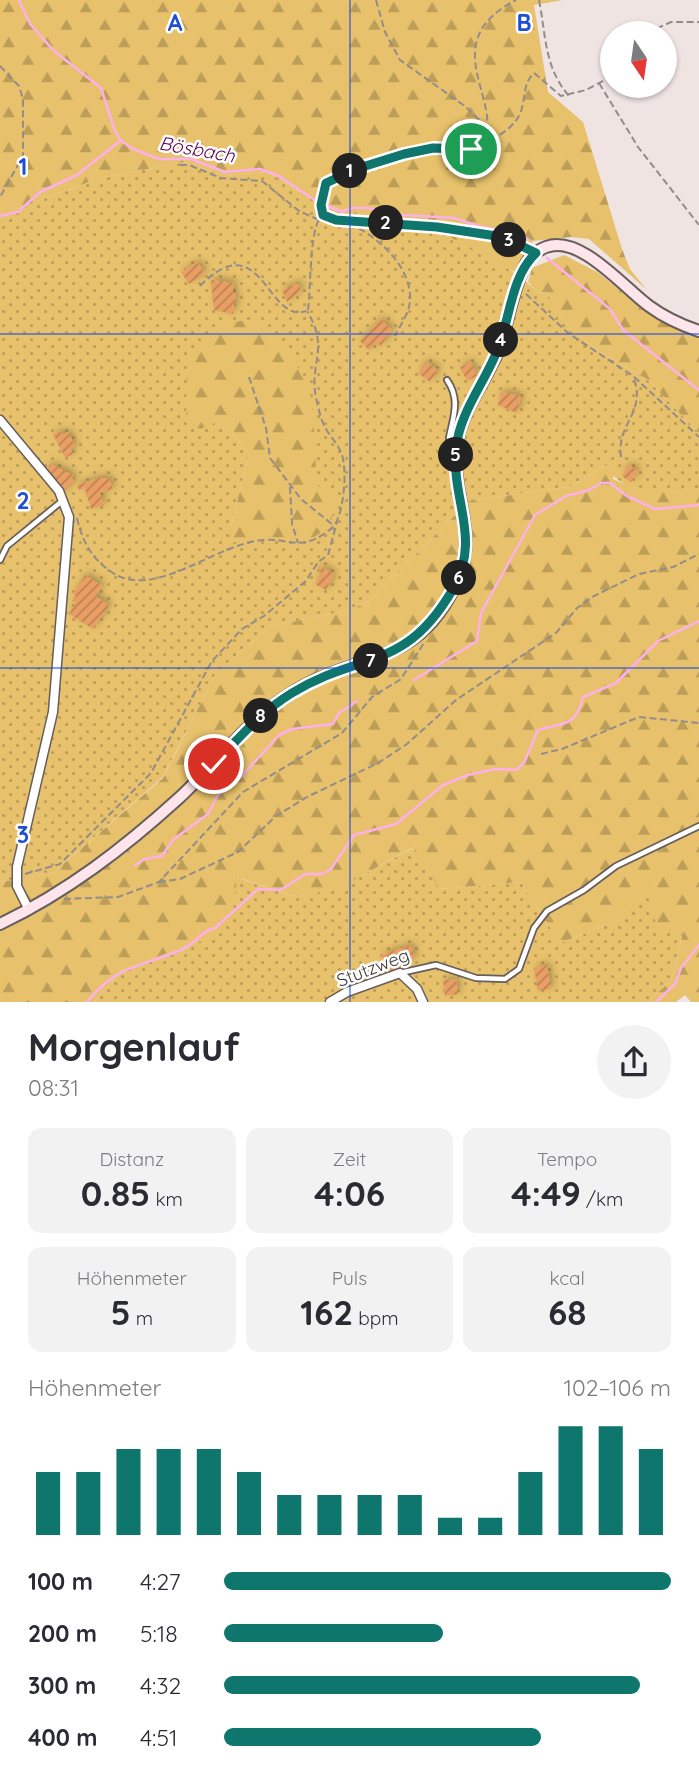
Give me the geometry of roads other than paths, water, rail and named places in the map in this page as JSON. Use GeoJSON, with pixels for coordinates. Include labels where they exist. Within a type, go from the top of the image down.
{"type":"FeatureCollection","features":[{"type":"Feature","properties":{"kind":"street"},"geometry":{"type":"LineString","coordinates":[[0,924],[52,898],[92,871],[179,798],[255,721],[281,700],[309,684],[386,656],[426,627],[459,578],[466,553],[466,519],[456,471],[456,447],[465,418],[499,348],[524,267],[536,253],[550,245],[575,248],[654,310],[699,331]]}},
{"type":"Feature","properties":{"kind":"street"},"geometry":{"type":"LineString","coordinates":[[0,420],[64,500],[69,524],[53,712],[16,876],[20,894],[29,910]]}},
{"type":"Feature","properties":{"kind":"street"},"geometry":{"type":"LineString","coordinates":[[400,973],[417,989],[423,1002]]}},
{"type":"Feature","properties":{"kind":"street","name":"Stutzweg"},"geometry":{"type":"LineString","coordinates":[[330,1002],[347,992],[400,973]]}},
{"type":"Feature","properties":{"kind":"lane"},"geometry":{"type":"LineString","coordinates":[[447,380],[455,396],[455,417],[449,438],[456,447]]}},
{"type":"Feature","properties":{"kind":"lane"},"geometry":{"type":"LineString","coordinates":[[0,560],[7,546],[64,500]]}},
{"type":"Feature","properties":{"kind":"lane","name":"Stutzweg"},"geometry":{"type":"LineString","coordinates":[[400,973],[436,965],[477,978],[501,980],[519,968],[537,922],[547,911],[584,890],[616,866],[699,826]]}},
{"type":"Feature","properties":{"kind":"waterway","name":"Bösbach"},"geometry":{"type":"LineString","coordinates":[[19,0],[30,24],[54,51],[101,88],[115,131],[120,140],[133,149],[159,159],[191,159],[225,172],[260,169],[277,175],[316,201]]}},
{"type":"Feature","properties":{"kind":"waterway"},"geometry":{"type":"LineString","coordinates":[[0,216],[18,212],[40,192],[77,175],[120,141]]}},
{"type":"Feature","properties":{"kind":"waterway","name":"Bösbach"},"geometry":{"type":"LineString","coordinates":[[328,206],[342,212],[351,208],[368,208],[403,215],[455,218],[478,226],[520,234],[529,240]]}},
{"type":"Feature","properties":{"kind":"waterway","name":"Bösbach"},"geometry":{"type":"LineString","coordinates":[[547,258],[610,309],[623,330],[699,390]]}},
{"type":"Feature","properties":{"kind":"waterway"},"geometry":{"type":"LineString","coordinates":[[414,680],[477,641],[481,613],[535,515],[566,496],[589,490],[601,483],[610,483],[627,496],[655,509],[699,505]]}},
{"type":"Feature","properties":{"kind":"waterway"},"geometry":{"type":"LineString","coordinates":[[87,1002],[99,989],[121,973],[187,947],[206,931],[215,928],[258,889],[281,890],[305,874],[322,874],[331,869],[354,835],[396,824],[443,785],[468,775],[495,769],[516,770],[524,763],[538,730],[573,719],[583,697],[616,683],[658,641],[699,621]]}},
{"type":"Feature","properties":{"kind":"waterway"},"geometry":{"type":"LineString","coordinates":[[135,865],[145,859],[162,856],[173,840],[208,814],[218,795],[240,778],[279,735],[292,729],[333,724],[339,713],[357,701]]}},
{"type":"Feature","properties":{"kind":"waterway"},"geometry":{"type":"LineString","coordinates":[[656,1002],[675,984],[681,968],[699,945]]}}]}
